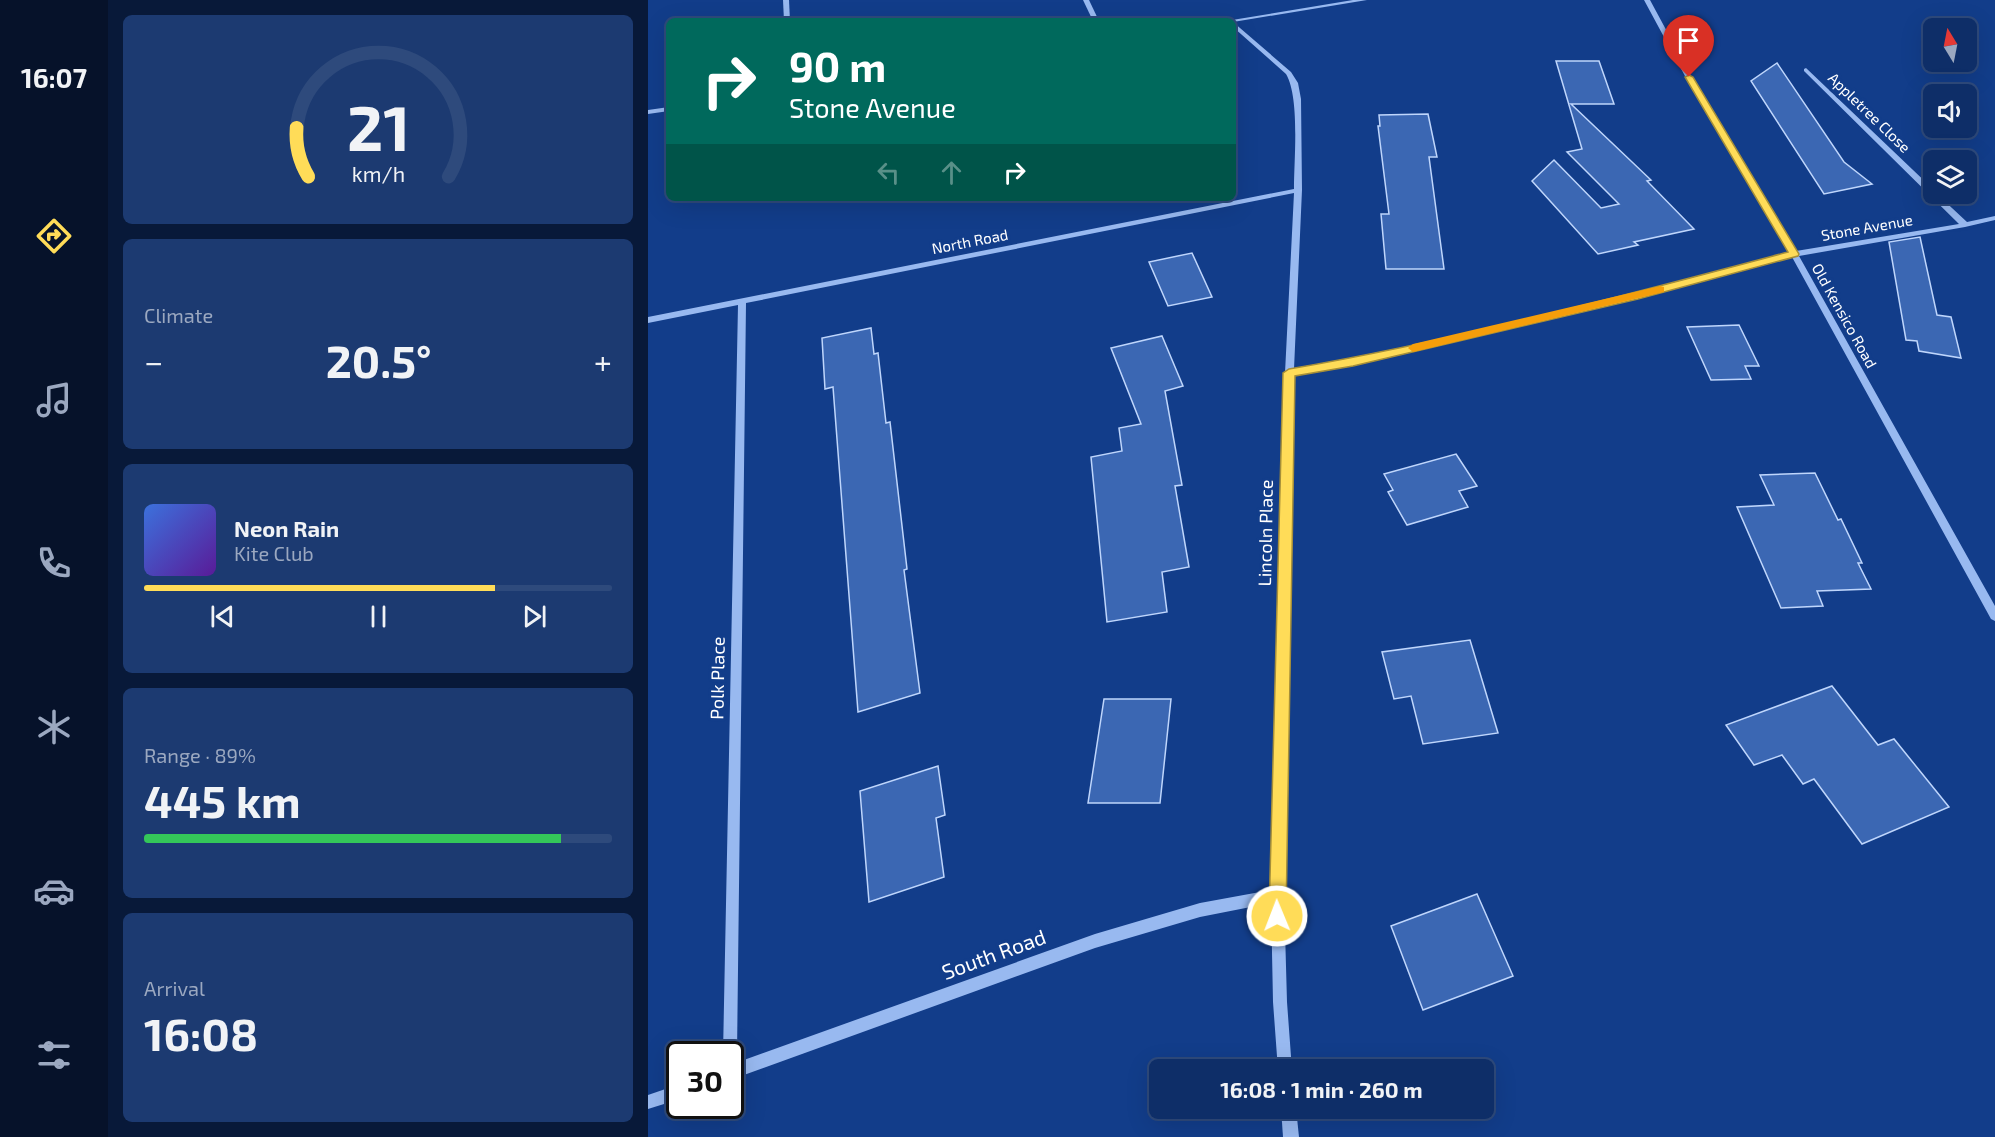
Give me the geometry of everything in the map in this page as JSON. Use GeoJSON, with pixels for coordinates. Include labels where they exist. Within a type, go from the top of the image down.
{"type":"FeatureCollection","features":[{"type":"Feature","properties":{"kind":"street"},"geometry":{"type":"LineString","coordinates":[[786,0],[787,18]]}},
{"type":"Feature","properties":{"kind":"street"},"geometry":{"type":"LineString","coordinates":[[1086,0],[1095,18]]}},
{"type":"Feature","properties":{"kind":"street"},"geometry":{"type":"LineString","coordinates":[[1236,20],[1364,0]]}},
{"type":"Feature","properties":{"kind":"street","name":"Old Kensico Road"},"geometry":{"type":"LineString","coordinates":[[1647,0],[1695,89],[1794,254],[1995,616]]}},
{"type":"Feature","properties":{"kind":"street","name":"Lincoln Place"},"geometry":{"type":"LineString","coordinates":[[1236,26],[1275,59],[1295,83],[1298,99],[1298,190],[1289,373],[1277,895],[1284,1059]]}},
{"type":"Feature","properties":{"kind":"street","name":"Appletree Close"},"geometry":{"type":"LineString","coordinates":[[1806,70],[1965,225]]}},
{"type":"Feature","properties":{"kind":"street"},"geometry":{"type":"LineString","coordinates":[[648,112],[666,109]]}},
{"type":"Feature","properties":{"kind":"street","name":"North Road"},"geometry":{"type":"LineString","coordinates":[[648,320],[1298,190]]}},
{"type":"Feature","properties":{"kind":"street","name":"Stone Avenue"},"geometry":{"type":"LineString","coordinates":[[1289,373],[1353,362],[1638,296],[1794,254],[1995,218]]}},
{"type":"Feature","properties":{"kind":"street","name":"Polk Place"},"geometry":{"type":"LineString","coordinates":[[730,1041],[742,302]]}},
{"type":"Feature","properties":{"kind":"street","name":"South Road"},"geometry":{"type":"LineString","coordinates":[[744,1068],[1095,941],[1200,910],[1277,895]]}},
{"type":"Feature","properties":{"kind":"street"},"geometry":{"type":"LineString","coordinates":[[648,1102],[666,1096]]}},
{"type":"Feature","properties":{"kind":"street"},"geometry":{"type":"LineString","coordinates":[[1289,1119],[1291,1137]]}},
{"type":"Feature","properties":{"kind":"building"},"geometry":{"type":"Polygon","coordinates":[[[1556,61],[1599,61],[1614,104],[1571,104],[1651,180],[1647,181],[1694,229],[1634,242],[1638,245],[1598,254],[1532,181],[1554,160],[1601,208],[1619,204],[1567,152],[1582,149],[1556,61]]]}},
{"type":"Feature","properties":{"kind":"building"},"geometry":{"type":"Polygon","coordinates":[[[1777,63],[1844,162],[1872,184],[1824,194],[1751,81],[1777,63]]]}},
{"type":"Feature","properties":{"kind":"building"},"geometry":{"type":"Polygon","coordinates":[[[1428,114],[1437,157],[1429,157],[1444,269],[1386,269],[1381,214],[1389,214],[1378,126],[1380,126],[1379,115],[1428,114]]]}},
{"type":"Feature","properties":{"kind":"building"},"geometry":{"type":"Polygon","coordinates":[[[1920,237],[1937,315],[1951,317],[1961,358],[1919,351],[1917,341],[1906,340],[1889,242],[1920,237]]]}},
{"type":"Feature","properties":{"kind":"building"},"geometry":{"type":"Polygon","coordinates":[[[1192,253],[1212,297],[1168,306],[1149,262],[1192,253]]]}},
{"type":"Feature","properties":{"kind":"building"},"geometry":{"type":"Polygon","coordinates":[[[1739,325],[1759,366],[1745,366],[1751,379],[1711,380],[1687,327],[1739,325]]]}},
{"type":"Feature","properties":{"kind":"building"},"geometry":{"type":"Polygon","coordinates":[[[871,328],[874,354],[878,353],[886,423],[890,422],[907,569],[904,570],[920,693],[858,712],[833,387],[825,389],[822,338],[871,328]]]}},
{"type":"Feature","properties":{"kind":"building"},"geometry":{"type":"Polygon","coordinates":[[[1162,336],[1183,386],[1165,391],[1182,485],[1175,486],[1189,567],[1162,572],[1167,612],[1107,622],[1091,457],[1122,451],[1119,428],[1141,424],[1111,348],[1162,336]]]}},
{"type":"Feature","properties":{"kind":"building"},"geometry":{"type":"Polygon","coordinates":[[[1456,454],[1477,486],[1459,491],[1468,507],[1407,525],[1388,492],[1393,490],[1384,474],[1456,454]]]}},
{"type":"Feature","properties":{"kind":"building"},"geometry":{"type":"Polygon","coordinates":[[[1815,473],[1838,520],[1841,519],[1862,563],[1858,563],[1871,589],[1817,591],[1823,606],[1781,608],[1737,507],[1774,505],[1760,475],[1815,473]]]}},
{"type":"Feature","properties":{"kind":"building"},"geometry":{"type":"Polygon","coordinates":[[[1470,640],[1498,733],[1423,744],[1411,696],[1394,699],[1382,652],[1470,640]]]}},
{"type":"Feature","properties":{"kind":"building"},"geometry":{"type":"Polygon","coordinates":[[[1832,686],[1878,745],[1894,739],[1949,807],[1862,844],[1814,779],[1803,784],[1782,755],[1754,765],[1726,725],[1832,686]]]}},
{"type":"Feature","properties":{"kind":"building"},"geometry":{"type":"Polygon","coordinates":[[[1104,699],[1171,699],[1160,803],[1088,803],[1104,699]]]}},
{"type":"Feature","properties":{"kind":"building"},"geometry":{"type":"Polygon","coordinates":[[[938,766],[945,815],[936,818],[944,877],[869,902],[860,791],[938,766]]]}},
{"type":"Feature","properties":{"kind":"building"},"geometry":{"type":"Polygon","coordinates":[[[1477,894],[1513,976],[1423,1010],[1391,926],[1477,894]]]}},
{"type":"Feature","properties":{"kind":"slow traffic"},"geometry":{"type":"LineString","coordinates":[[1413,348],[1660,290]]}},
{"type":"Feature","properties":{"kind":"route"},"geometry":{"type":"LineString","coordinates":[[1277,916],[1289,373],[1353,362],[1638,296],[1794,254],[1689,77]]}}]}
